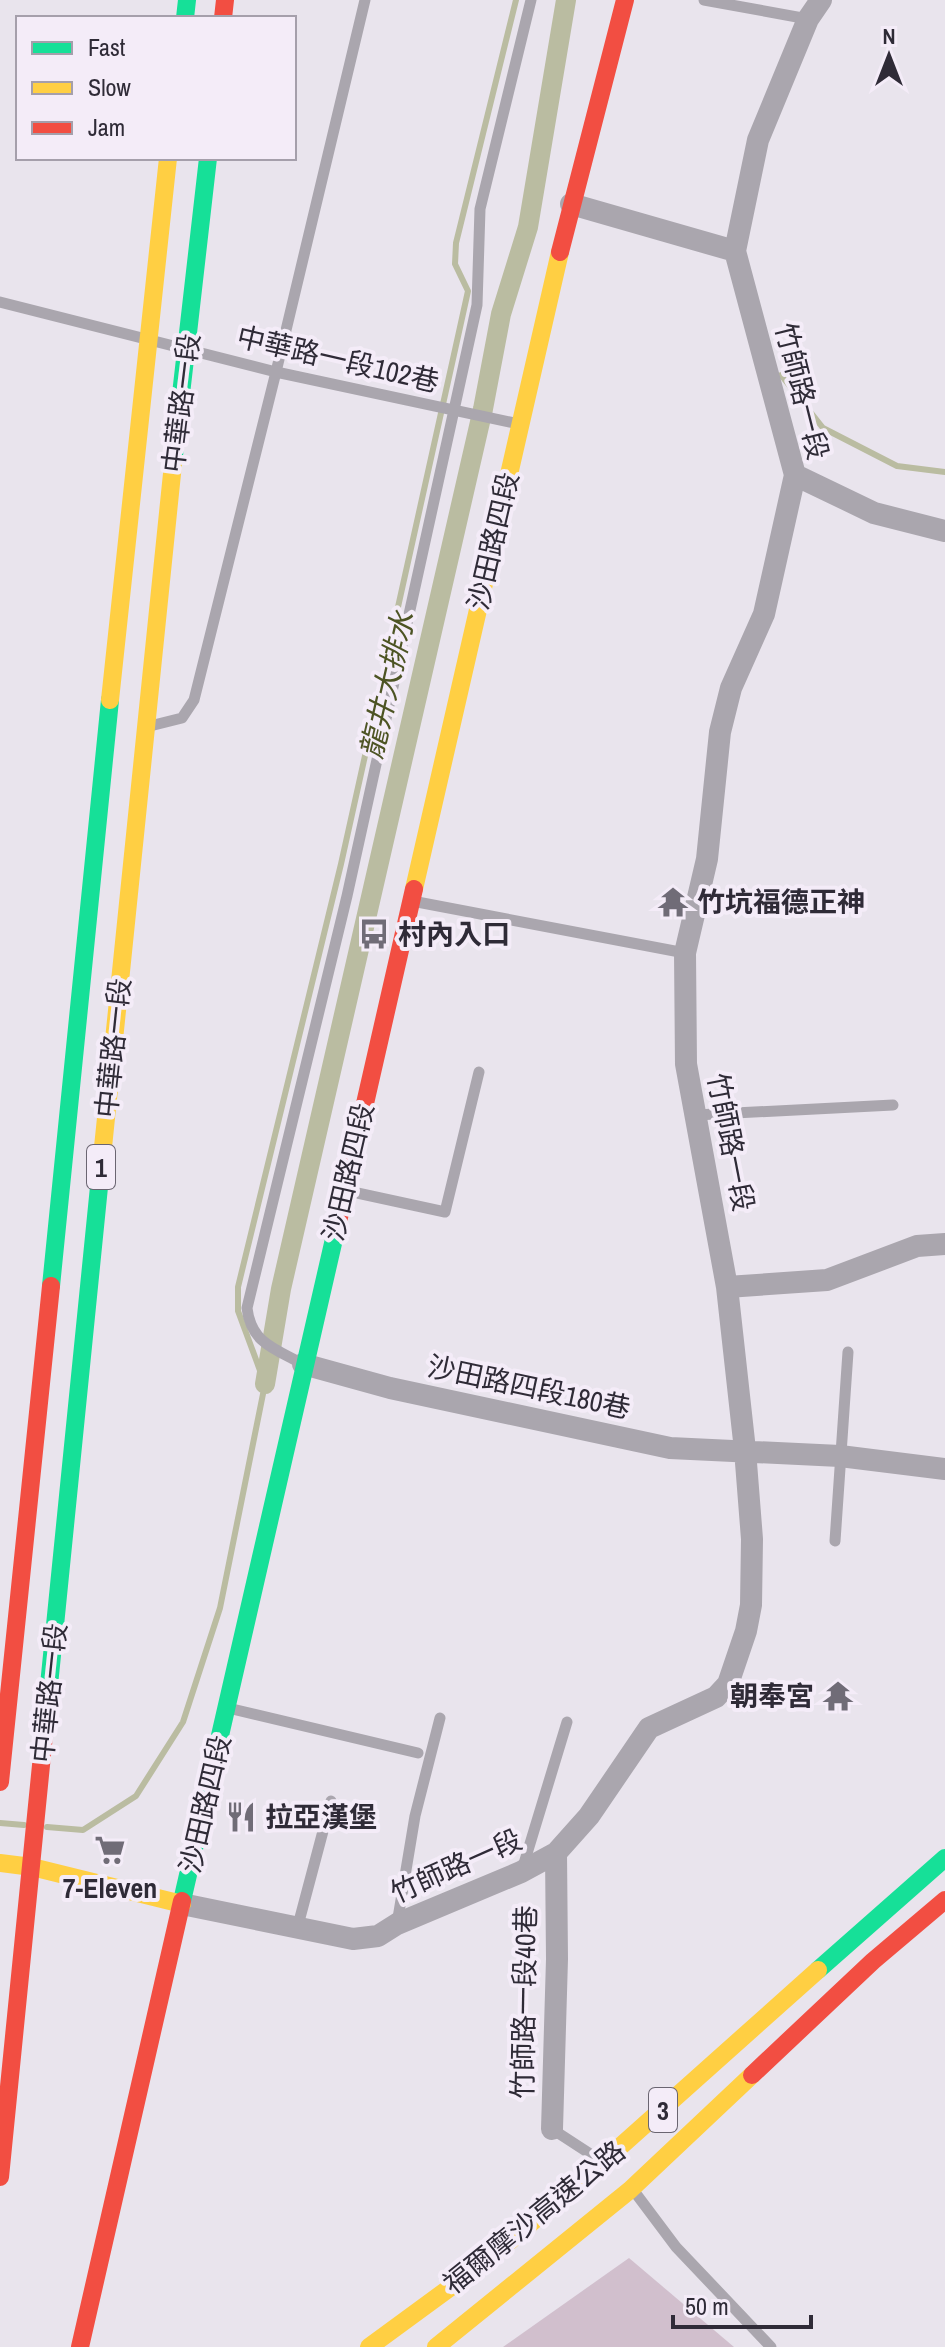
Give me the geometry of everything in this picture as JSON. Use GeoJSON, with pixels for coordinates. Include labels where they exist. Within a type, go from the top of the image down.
{"type":"FeatureCollection","features":[{"type":"Feature","properties":{"kind":"main road","name":"沙田路四段"},"geometry":{"type":"LineString","coordinates":[[80,2347],[571,204],[625,0]]}},
{"type":"Feature","properties":{"kind":"main road","name":"中華路一段"},"geometry":{"type":"LineString","coordinates":[[0,1782],[168,160]]}},
{"type":"Feature","properties":{"kind":"main road","name":"中華路一段"},"geometry":{"type":"LineString","coordinates":[[0,2177],[161,566],[208,160]]}},
{"type":"Feature","properties":{"kind":"main road","name":"福爾摩沙高速公路"},"geometry":{"type":"LineString","coordinates":[[369,2347],[485,2262],[603,2162],[945,1858]]}},
{"type":"Feature","properties":{"kind":"main road"},"geometry":{"type":"LineString","coordinates":[[0,1863],[32,1867],[182,1904]]}},
{"type":"Feature","properties":{"kind":"main road","name":"福爾摩沙高速公路"},"geometry":{"type":"LineString","coordinates":[[436,2347],[630,2190],[873,1961],[945,1900]]}},
{"type":"Feature","properties":{"kind":"street","name":"竹師路一段"},"geometry":{"type":"LineString","coordinates":[[182,1904],[353,1939],[378,1936],[397,1924],[521,1872],[556,1853],[589,1816],[649,1728],[716,1697],[728,1684],[746,1631],[751,1605],[752,1539],[745,1450],[727,1287],[686,1064],[685,953],[707,859],[720,732],[731,688],[764,614],[795,475],[735,251],[758,140],[808,19],[821,0]]}},
{"type":"Feature","properties":{"kind":"street"},"geometry":{"type":"LineString","coordinates":[[571,204],[735,251]]}},
{"type":"Feature","properties":{"kind":"street"},"geometry":{"type":"LineString","coordinates":[[795,475],[874,513],[945,531]]}},
{"type":"Feature","properties":{"kind":"street"},"geometry":{"type":"LineString","coordinates":[[727,1287],[827,1280],[917,1246],[945,1244]]}},
{"type":"Feature","properties":{"kind":"street","name":"沙田路四段180巷"},"geometry":{"type":"LineString","coordinates":[[303,1364],[390,1388],[670,1448],[840,1456],[945,1469]]}},
{"type":"Feature","properties":{"kind":"street","name":"竹師路一段40巷"},"geometry":{"type":"LineString","coordinates":[[552,2129],[557,1959],[556,1853]]}},
{"type":"Feature","properties":{"kind":"street"},"geometry":{"type":"LineString","coordinates":[[397,2347],[615,2170]]}},
{"type":"Feature","properties":{"kind":"lane"},"geometry":{"type":"LineString","coordinates":[[145,727],[182,718],[194,700],[365,0]]}},
{"type":"Feature","properties":{"kind":"lane"},"geometry":{"type":"LineString","coordinates":[[303,1364],[255,1335],[247,1308],[347,896],[477,305],[480,209],[531,0]]}},
{"type":"Feature","properties":{"kind":"lane"},"geometry":{"type":"LineString","coordinates":[[704,0],[808,19]]}},
{"type":"Feature","properties":{"kind":"lane","name":"中華路一段102巷"},"geometry":{"type":"LineString","coordinates":[[0,302],[276,372],[520,424]]}},
{"type":"Feature","properties":{"kind":"lane"},"geometry":{"type":"LineString","coordinates":[[412,901],[685,953]]}},
{"type":"Feature","properties":{"kind":"lane"},"geometry":{"type":"LineString","coordinates":[[343,1190],[445,1212],[479,1072]]}},
{"type":"Feature","properties":{"kind":"lane"},"geometry":{"type":"LineString","coordinates":[[696,1115],[893,1105]]}},
{"type":"Feature","properties":{"kind":"lane"},"geometry":{"type":"LineString","coordinates":[[835,1541],[848,1352]]}},
{"type":"Feature","properties":{"kind":"lane"},"geometry":{"type":"LineString","coordinates":[[227,1708],[418,1753]]}},
{"type":"Feature","properties":{"kind":"lane"},"geometry":{"type":"LineString","coordinates":[[397,1924],[415,1816],[440,1718]]}},
{"type":"Feature","properties":{"kind":"lane"},"geometry":{"type":"LineString","coordinates":[[521,1872],[567,1722]]}},
{"type":"Feature","properties":{"kind":"lane"},"geometry":{"type":"LineString","coordinates":[[297,1929],[331,1801]]}},
{"type":"Feature","properties":{"kind":"lane","name":"竹師路一段40巷"},"geometry":{"type":"LineString","coordinates":[[552,2129],[615,2170],[676,2247],[771,2347]]}},
{"type":"Feature","properties":{"kind":"shaded area"},"geometry":{"type":"Polygon","coordinates":[[[629,2258],[734,2347],[503,2347],[629,2258]]]}},
{"type":"Feature","properties":{"kind":"waterway"},"geometry":{"type":"LineString","coordinates":[[47,1827],[83,1830],[136,1796],[183,1722],[220,1608],[265,1384],[238,1311],[238,1287],[341,864],[468,291],[455,264],[456,243],[516,0]]}},
{"type":"Feature","properties":{"kind":"waterway","name":"龍井大排水"},"geometry":{"type":"LineString","coordinates":[[265,1384],[281,1289],[483,409],[501,314],[528,227],[566,0]]}},
{"type":"Feature","properties":{"kind":"waterway"},"geometry":{"type":"LineString","coordinates":[[781,375],[823,428],[897,466],[945,472]]}},
{"type":"Feature","properties":{"kind":"waterway"},"geometry":{"type":"LineString","coordinates":[[0,1823],[24,1825]]}},
{"type":"Feature","properties":{"kind":"traffic: fast"},"geometry":{"type":"LineString","coordinates":[[185,16],[187,0]]}},
{"type":"Feature","properties":{"kind":"traffic: fast"},"geometry":{"type":"LineString","coordinates":[[173,464],[208,160]]}},
{"type":"Feature","properties":{"kind":"traffic: fast"},"geometry":{"type":"LineString","coordinates":[[51,1286],[110,700]]}},
{"type":"Feature","properties":{"kind":"traffic: fast"},"geometry":{"type":"LineString","coordinates":[[46,1715],[102,1157]]}},
{"type":"Feature","properties":{"kind":"traffic: fast"},"geometry":{"type":"LineString","coordinates":[[182,1901],[337,1226]]}},
{"type":"Feature","properties":{"kind":"traffic: fast"},"geometry":{"type":"LineString","coordinates":[[818,1970],[945,1858]]}},
{"type":"Feature","properties":{"kind":"traffic: slow"},"geometry":{"type":"LineString","coordinates":[[110,700],[168,160]]}},
{"type":"Feature","properties":{"kind":"traffic: slow"},"geometry":{"type":"LineString","coordinates":[[414,889],[560,252]]}},
{"type":"Feature","properties":{"kind":"traffic: slow"},"geometry":{"type":"LineString","coordinates":[[102,1157],[173,464]]}},
{"type":"Feature","properties":{"kind":"traffic: slow"},"geometry":{"type":"LineString","coordinates":[[0,1863],[32,1867],[182,1904]]}},
{"type":"Feature","properties":{"kind":"traffic: slow"},"geometry":{"type":"LineString","coordinates":[[369,2347],[485,2262],[603,2162],[818,1970]]}},
{"type":"Feature","properties":{"kind":"traffic: slow"},"geometry":{"type":"LineString","coordinates":[[436,2347],[630,2190],[752,2075]]}},
{"type":"Feature","properties":{"kind":"traffic: jam"},"geometry":{"type":"LineString","coordinates":[[223,16],[225,0]]}},
{"type":"Feature","properties":{"kind":"traffic: jam"},"geometry":{"type":"LineString","coordinates":[[560,252],[625,0]]}},
{"type":"Feature","properties":{"kind":"traffic: jam"},"geometry":{"type":"LineString","coordinates":[[337,1226],[414,889]]}},
{"type":"Feature","properties":{"kind":"traffic: jam"},"geometry":{"type":"LineString","coordinates":[[0,1782],[51,1286]]}},
{"type":"Feature","properties":{"kind":"traffic: jam"},"geometry":{"type":"LineString","coordinates":[[0,2177],[46,1715]]}},
{"type":"Feature","properties":{"kind":"traffic: jam"},"geometry":{"type":"LineString","coordinates":[[752,2075],[873,1961],[945,1900]]}},
{"type":"Feature","properties":{"kind":"traffic: jam"},"geometry":{"type":"LineString","coordinates":[[80,2347],[182,1901]]}},
{"type":"Feature","properties":{"kind":"place","name":"竹坑福德正神"},"geometry":{"type":"Point","coordinates":[673,902]}},
{"type":"Feature","properties":{"kind":"place","name":"村內入口"},"geometry":{"type":"Point","coordinates":[374,934]}},
{"type":"Feature","properties":{"kind":"place","name":"朝奉宮"},"geometry":{"type":"Point","coordinates":[838,1696]}},
{"type":"Feature","properties":{"kind":"place","name":"拉亞漢堡"},"geometry":{"type":"Point","coordinates":[241,1817]}},
{"type":"Feature","properties":{"kind":"place","name":"7-Eleven"},"geometry":{"type":"Point","coordinates":[110,1850]}}]}
